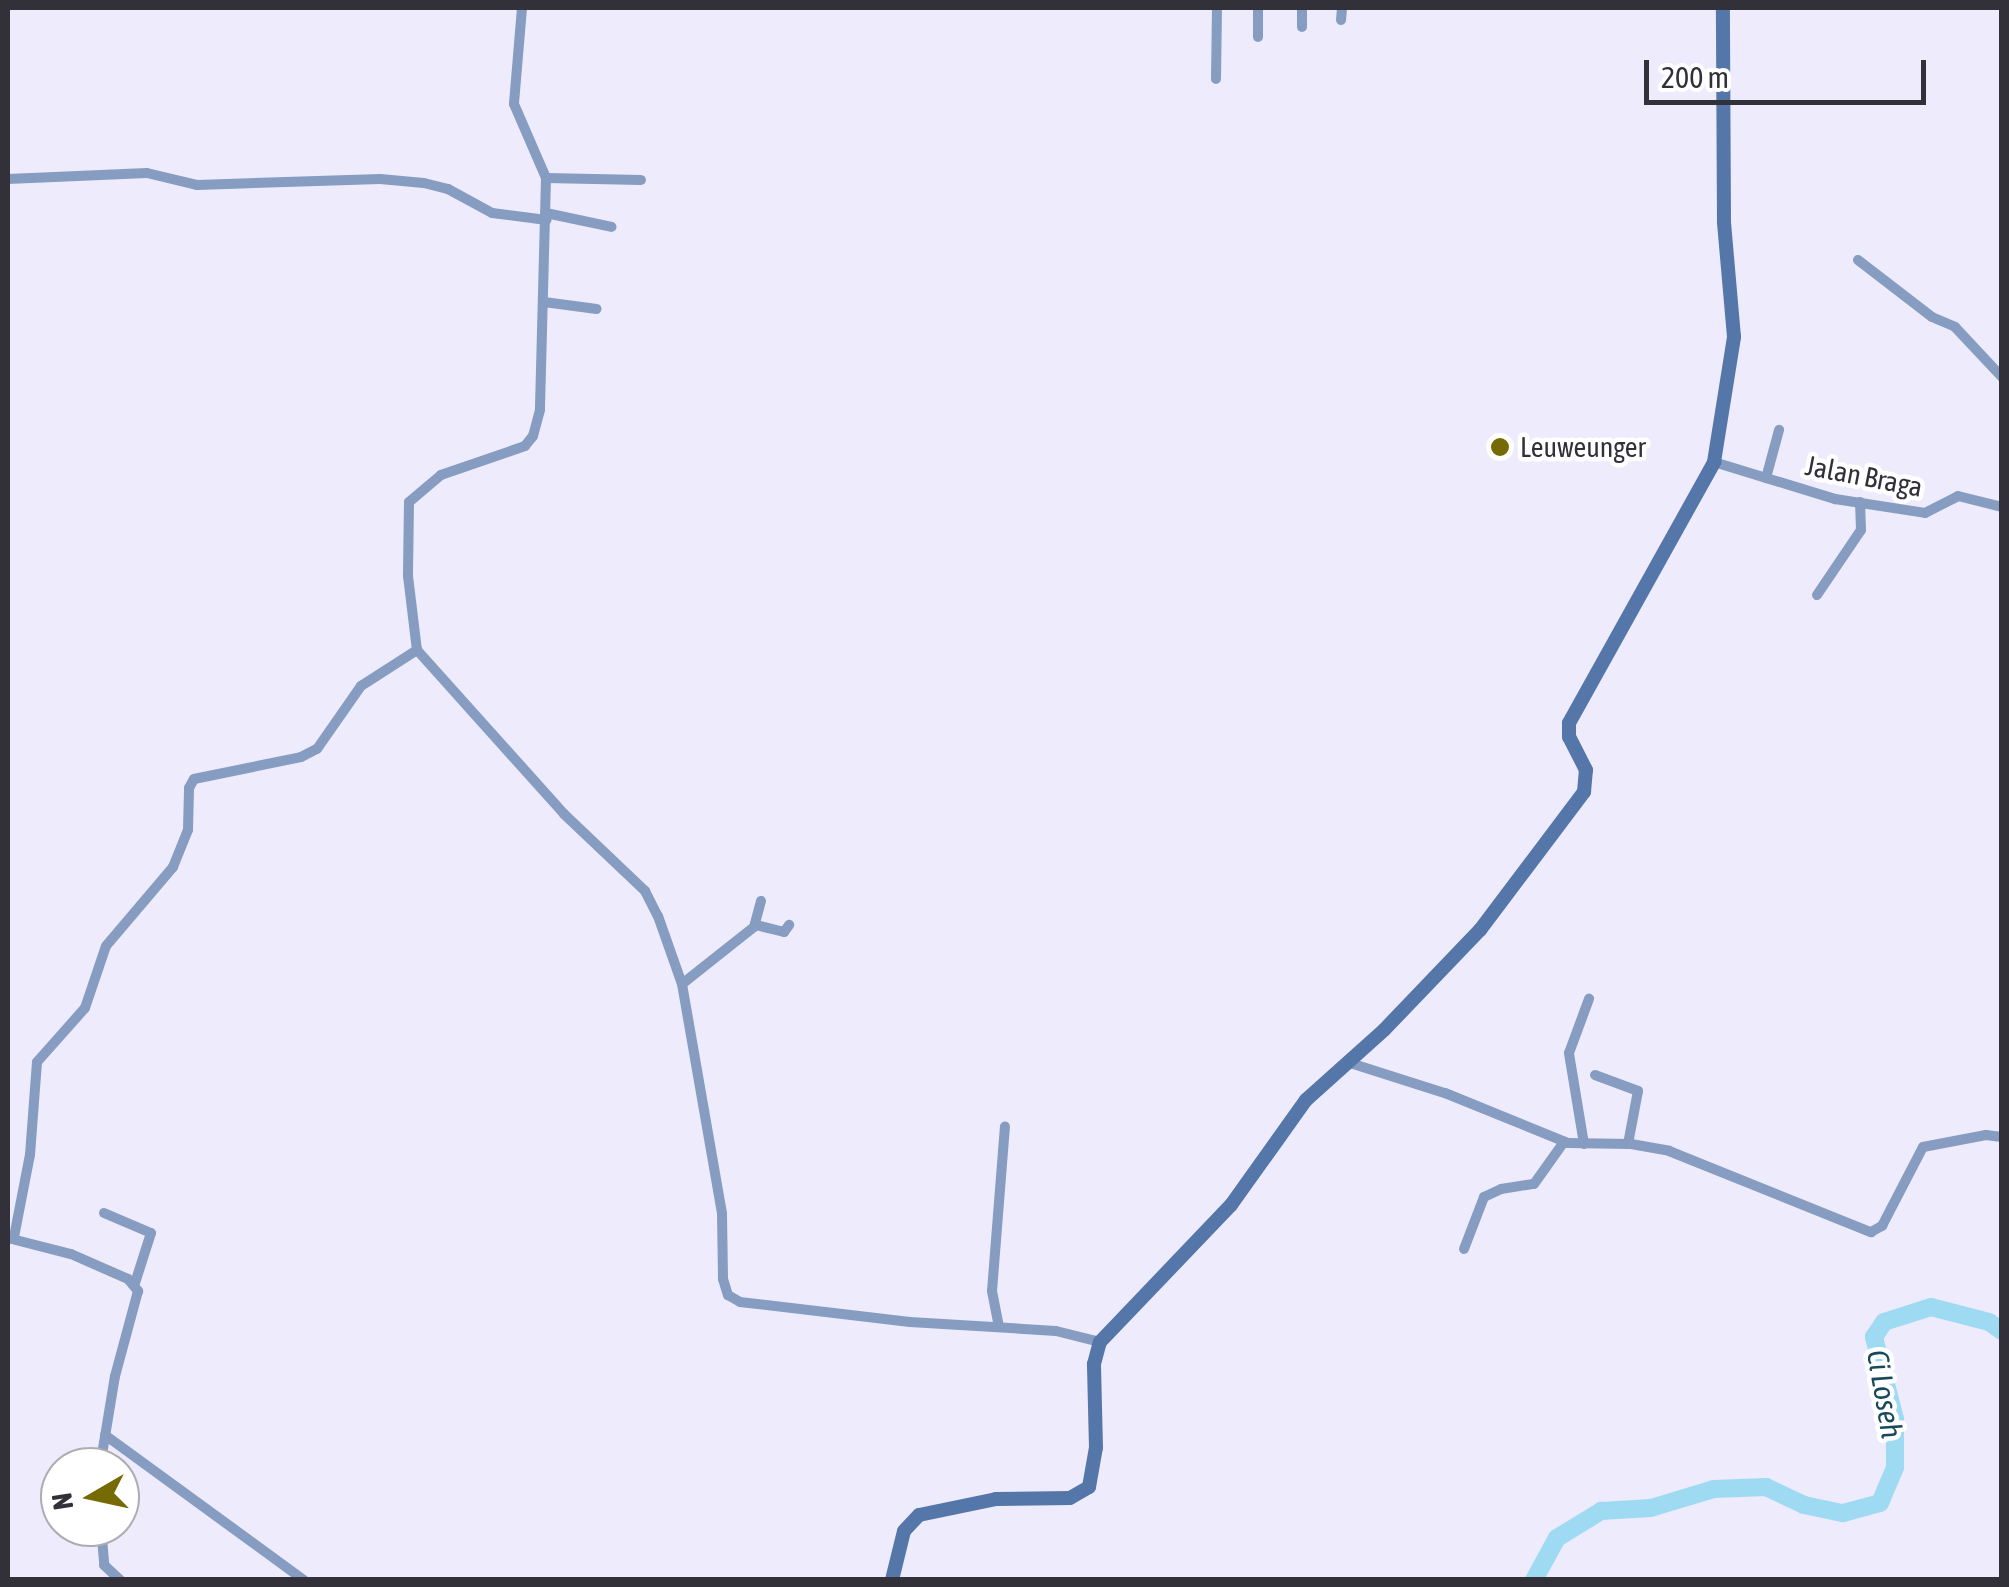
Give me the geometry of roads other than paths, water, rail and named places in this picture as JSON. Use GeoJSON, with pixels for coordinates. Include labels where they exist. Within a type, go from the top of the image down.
{"type":"FeatureCollection","features":[{"type":"Feature","properties":{"kind":"street"},"geometry":{"type":"LineString","coordinates":[[522,8],[514,104],[546,178],[542,388],[533,436],[510,454],[442,475],[409,502],[408,576],[417,650],[564,814],[645,890],[682,984],[722,1214],[722,1279],[728,1295],[740,1302],[1056,1331],[1100,1342]]}},
{"type":"Feature","properties":{"kind":"street"},"geometry":{"type":"LineString","coordinates":[[1216,79],[1217,8]]}},
{"type":"Feature","properties":{"kind":"street"},"geometry":{"type":"LineString","coordinates":[[1258,8],[1258,37]]}},
{"type":"Feature","properties":{"kind":"street"},"geometry":{"type":"LineString","coordinates":[[1302,8],[1302,28]]}},
{"type":"Feature","properties":{"kind":"street"},"geometry":{"type":"LineString","coordinates":[[1342,8],[1342,20]]}},
{"type":"Feature","properties":{"kind":"street"},"geometry":{"type":"LineString","coordinates":[[892,1580],[904,1531],[919,1515],[996,1499],[1070,1498],[1089,1486],[1096,1448],[1094,1364],[1100,1342],[1230,1205],[1306,1100],[1384,1030],[1480,930],[1584,792],[1586,770],[1569,737],[1570,723],[1714,462],[1734,337],[1724,222],[1723,8]]}},
{"type":"Feature","properties":{"kind":"street"},"geometry":{"type":"LineString","coordinates":[[8,179],[147,173],[197,185],[380,179],[448,189],[492,214],[546,216],[612,228]]}},
{"type":"Feature","properties":{"kind":"street"},"geometry":{"type":"LineString","coordinates":[[546,178],[641,180]]}},
{"type":"Feature","properties":{"kind":"street"},"geometry":{"type":"LineString","coordinates":[[1858,260],[1932,316],[1955,327],[2002,377]]}},
{"type":"Feature","properties":{"kind":"street"},"geometry":{"type":"LineString","coordinates":[[544,302],[597,309]]}},
{"type":"Feature","properties":{"kind":"street"},"geometry":{"type":"LineString","coordinates":[[1766,478],[1780,430]]}},
{"type":"Feature","properties":{"kind":"street","name":"Jalan Braga"},"geometry":{"type":"LineString","coordinates":[[1714,462],[1860,502],[1925,513],[1958,496],[2002,507]]}},
{"type":"Feature","properties":{"kind":"street"},"geometry":{"type":"LineString","coordinates":[[1817,595],[1863,525],[1860,502]]}},
{"type":"Feature","properties":{"kind":"street"},"geometry":{"type":"LineString","coordinates":[[134,1284],[72,1254],[11,1238],[30,1155],[37,1062],[86,1008],[106,946],[174,867],[188,830],[189,788],[194,779],[301,757],[317,749],[361,686],[417,650]]}},
{"type":"Feature","properties":{"kind":"street"},"geometry":{"type":"LineString","coordinates":[[682,984],[756,925],[761,901]]}},
{"type":"Feature","properties":{"kind":"street"},"geometry":{"type":"LineString","coordinates":[[756,925],[780,932],[789,926]]}},
{"type":"Feature","properties":{"kind":"street"},"geometry":{"type":"LineString","coordinates":[[1464,1249],[1484,1197],[1534,1184],[1573,1144],[1568,1053],[1589,999]]}},
{"type":"Feature","properties":{"kind":"street"},"geometry":{"type":"LineString","coordinates":[[1347,1062],[1445,1092],[1573,1144],[1628,1144],[1669,1151],[1871,1232],[1882,1226],[1923,1147],[2002,1137]]}},
{"type":"Feature","properties":{"kind":"street"},"geometry":{"type":"LineString","coordinates":[[1595,1075],[1638,1090],[1628,1144]]}},
{"type":"Feature","properties":{"kind":"street"},"geometry":{"type":"LineString","coordinates":[[998,1327],[992,1290],[1005,1127]]}},
{"type":"Feature","properties":{"kind":"street"},"geometry":{"type":"LineString","coordinates":[[103,1447],[115,1376],[138,1304],[134,1284],[150,1232],[104,1213]]}},
{"type":"Feature","properties":{"kind":"street"},"geometry":{"type":"LineString","coordinates":[[105,1435],[304,1580]]}},
{"type":"Feature","properties":{"kind":"street"},"geometry":{"type":"LineString","coordinates":[[104,1547],[107,1571],[120,1580]]}},
{"type":"Feature","properties":{"kind":"waterway","name":"Ci Loseh"},"geometry":{"type":"LineString","coordinates":[[1534,1580],[1557,1538],[1601,1511],[1651,1508],[1714,1489],[1766,1487],[1804,1505],[1843,1513],[1880,1503],[1895,1467],[1895,1419],[1874,1337],[1884,1322],[1931,1307],[1989,1322],[2002,1331]]}},
{"type":"Feature","properties":{"kind":"place","name":"Leuweunger"},"geometry":{"type":"Point","coordinates":[1500,447]}}]}
